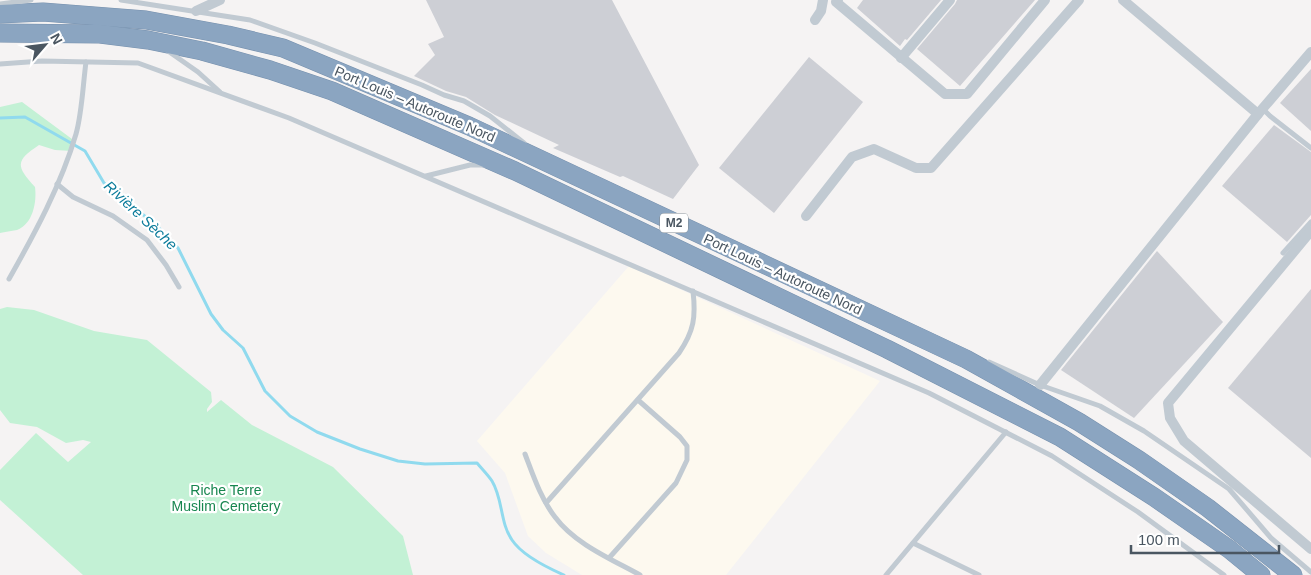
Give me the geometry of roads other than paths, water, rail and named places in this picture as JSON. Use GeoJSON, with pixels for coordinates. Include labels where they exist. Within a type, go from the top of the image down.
{"type":"FeatureCollection","features":[{"type":"Feature","properties":{"kind":"highway","name":"Port Louis – Autoroute Nord"},"geometry":{"type":"LineString","coordinates":[[0,14],[44,12],[146,20],[228,35],[283,48],[468,126],[966,359],[1079,422],[1139,460],[1208,508],[1293,575]]}},
{"type":"Feature","properties":{"kind":"highway","name":"Port Louis – Autoroute Nord"},"geometry":{"type":"LineString","coordinates":[[0,33],[100,34],[148,40],[202,51],[332,91],[515,172],[887,349],[1060,437],[1154,497],[1229,549],[1261,575]]}},
{"type":"Feature","properties":{"kind":"street"},"geometry":{"type":"LineString","coordinates":[[196,11],[220,0]]}},
{"type":"Feature","properties":{"kind":"street"},"geometry":{"type":"LineString","coordinates":[[815,20],[821,11],[823,0]]}},
{"type":"Feature","properties":{"kind":"street"},"geometry":{"type":"LineString","coordinates":[[838,0],[836,2],[945,94],[967,94],[1045,0]]}},
{"type":"Feature","properties":{"kind":"street"},"geometry":{"type":"LineString","coordinates":[[901,58],[950,0]]}},
{"type":"Feature","properties":{"kind":"street"},"geometry":{"type":"LineString","coordinates":[[806,216],[852,157],[874,149],[916,168],[931,168],[1078,0]]}},
{"type":"Feature","properties":{"kind":"street"},"geometry":{"type":"LineString","coordinates":[[1123,0],[1260,111]]}},
{"type":"Feature","properties":{"kind":"street"},"geometry":{"type":"LineString","coordinates":[[1040,385],[1260,111],[1311,52]]}},
{"type":"Feature","properties":{"kind":"street"},"geometry":{"type":"LineString","coordinates":[[1311,231],[1168,403],[1170,418],[1184,441],[1311,549]]}},
{"type":"Feature","properties":{"kind":"lane"},"geometry":{"type":"LineString","coordinates":[[0,4],[31,0]]}},
{"type":"Feature","properties":{"kind":"lane"},"geometry":{"type":"LineString","coordinates":[[121,0],[141,1],[250,20],[315,43],[444,95],[464,101],[490,116],[552,166]]}},
{"type":"Feature","properties":{"kind":"lane"},"geometry":{"type":"LineString","coordinates":[[148,40],[198,72],[222,94]]}},
{"type":"Feature","properties":{"kind":"lane"},"geometry":{"type":"LineString","coordinates":[[0,64],[42,61],[138,63],[289,118],[929,393],[1052,456],[1122,502],[1224,575]]}},
{"type":"Feature","properties":{"kind":"lane"},"geometry":{"type":"LineString","coordinates":[[9,279],[28,247],[57,184],[76,132],[86,62]]}},
{"type":"Feature","properties":{"kind":"lane"},"geometry":{"type":"LineString","coordinates":[[1260,111],[1270,116],[1311,148]]}},
{"type":"Feature","properties":{"kind":"lane"},"geometry":{"type":"LineString","coordinates":[[425,177],[470,165],[488,165],[515,172]]}},
{"type":"Feature","properties":{"kind":"lane"},"geometry":{"type":"LineString","coordinates":[[57,184],[73,197],[113,216],[147,240],[166,265],[179,287]]}},
{"type":"Feature","properties":{"kind":"lane"},"geometry":{"type":"LineString","coordinates":[[1283,253],[1311,222]]}},
{"type":"Feature","properties":{"kind":"lane"},"geometry":{"type":"LineString","coordinates":[[546,504],[688,341],[692,331],[694,316],[693,291]]}},
{"type":"Feature","properties":{"kind":"lane"},"geometry":{"type":"LineString","coordinates":[[893,325],[945,342]]}},
{"type":"Feature","properties":{"kind":"lane"},"geometry":{"type":"LineString","coordinates":[[981,359],[1040,385],[1100,406],[1144,431],[1229,489],[1271,538],[1311,572]]}},
{"type":"Feature","properties":{"kind":"lane"},"geometry":{"type":"LineString","coordinates":[[609,558],[676,483],[687,460],[687,446],[680,437],[638,400]]}},
{"type":"Feature","properties":{"kind":"lane"},"geometry":{"type":"LineString","coordinates":[[886,575],[1006,432]]}},
{"type":"Feature","properties":{"kind":"lane"},"geometry":{"type":"LineString","coordinates":[[525,454],[546,504],[564,528],[578,539],[640,575]]}},
{"type":"Feature","properties":{"kind":"lane"},"geometry":{"type":"LineString","coordinates":[[913,543],[979,575]]}},
{"type":"Feature","properties":{"kind":"waterway","name":"Rivière Sèche"},"geometry":{"type":"LineString","coordinates":[[0,118],[25,117],[85,151],[104,183],[157,226],[178,248],[211,314],[223,330],[243,348],[265,391],[290,416],[317,432],[360,449],[398,461],[425,464],[477,463],[496,488],[505,526],[516,546],[543,565],[564,575]]}},
{"type":"Feature","properties":{"kind":"park label","name":"Riche Terre Muslim Cemetery"},"geometry":{"type":"Point","coordinates":[226,498]}}]}
